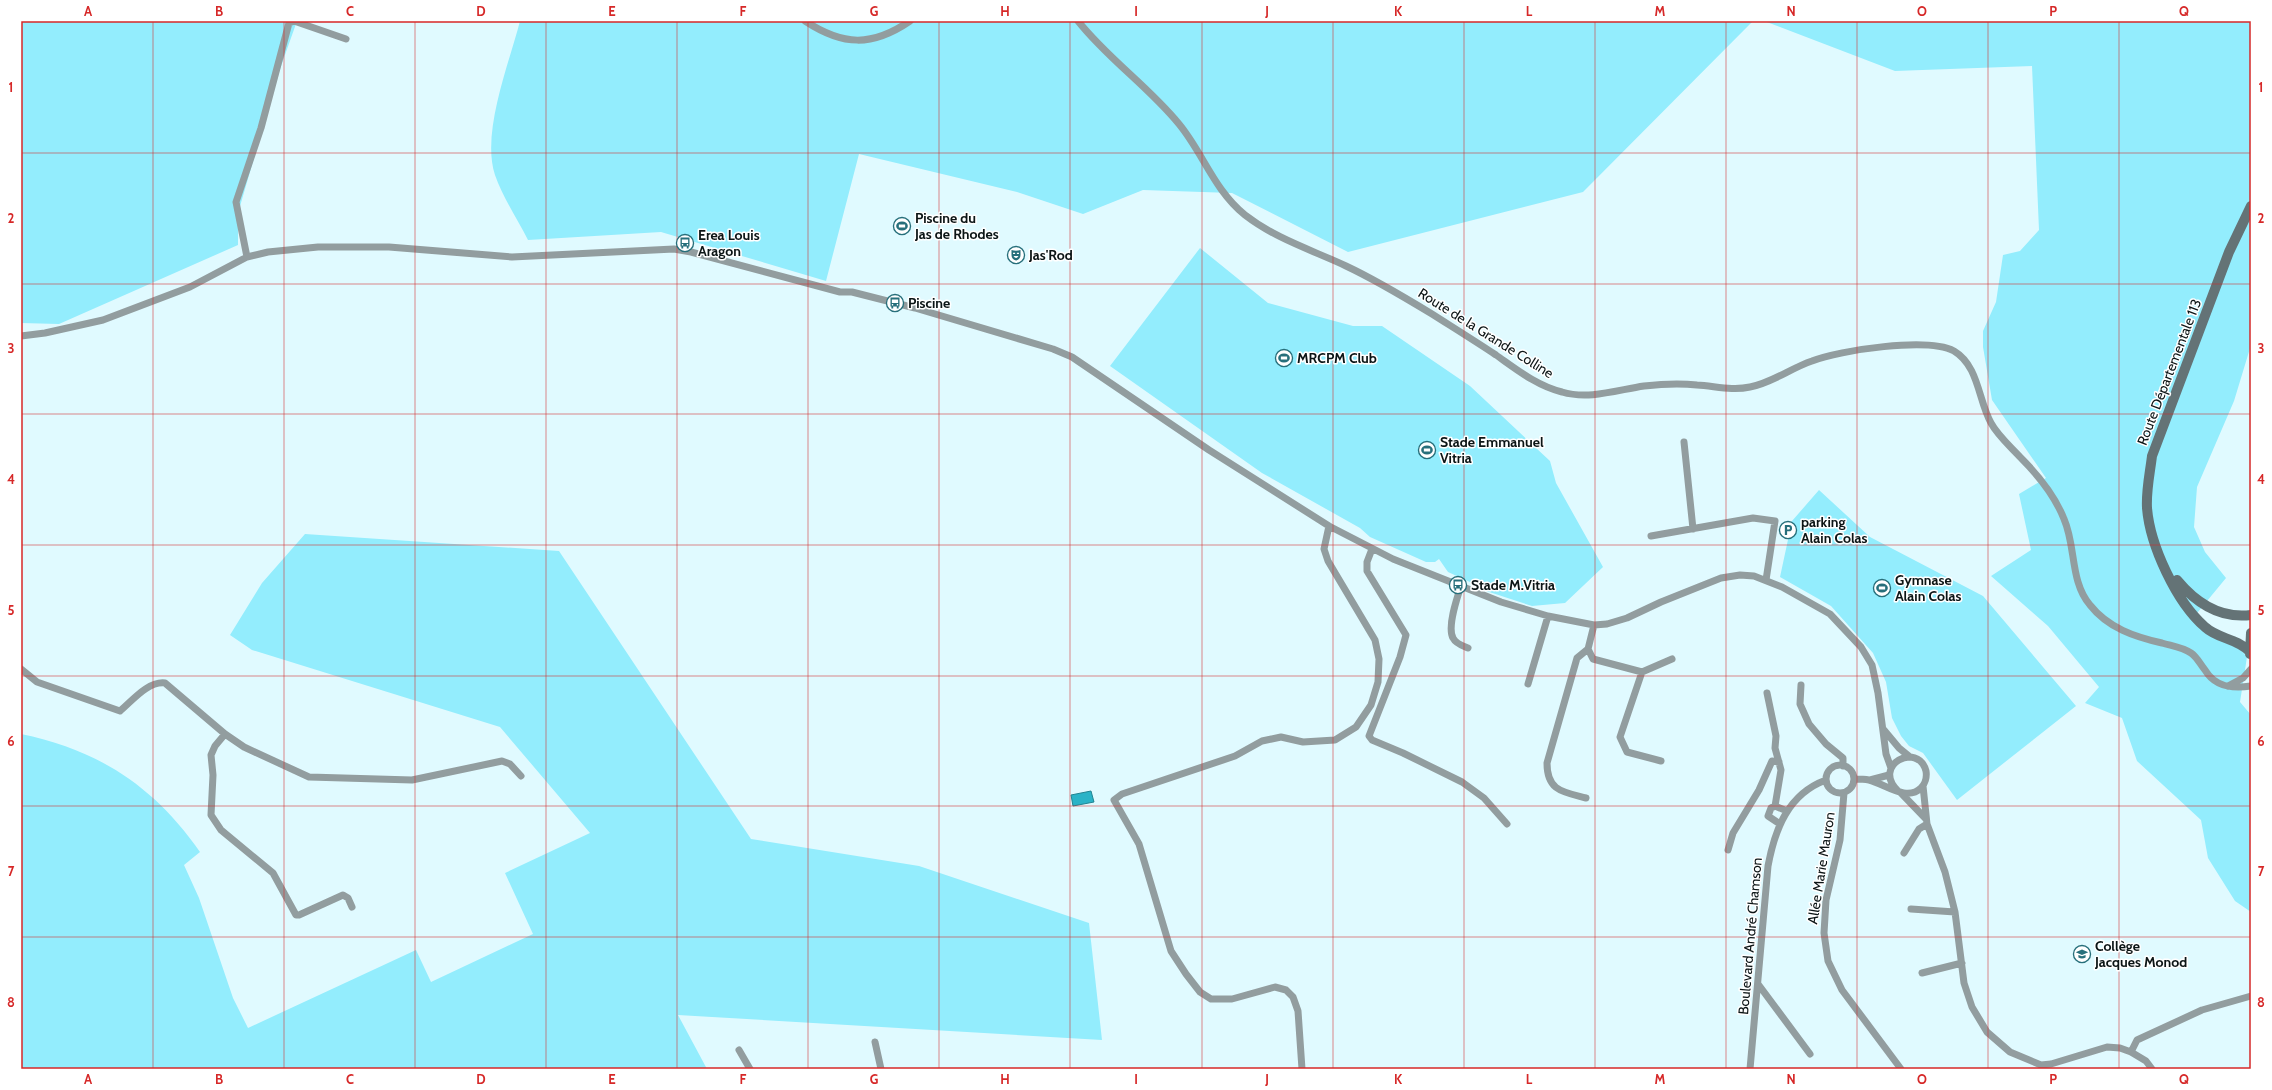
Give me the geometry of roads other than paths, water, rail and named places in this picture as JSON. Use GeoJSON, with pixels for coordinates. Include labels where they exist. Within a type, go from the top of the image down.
{"type":"FeatureCollection","features":[{"type":"Feature","properties":{"kind":"main road","name":"Route Départementale 113"},"geometry":{"type":"LineString","coordinates":[[2250,653],[2239,642],[2215,634],[2195,617],[2174,586],[2158,554],[2152,536],[2147,507],[2148,483],[2152,456],[2229,252],[2251,206]]}},
{"type":"Feature","properties":{"kind":"main road","name":"Route Départementale 113"},"geometry":{"type":"LineString","coordinates":[[2158,554],[2184,589],[2200,603],[2227,614],[2251,615]]}},
{"type":"Feature","properties":{"kind":"main road"},"geometry":{"type":"LineString","coordinates":[[2250,653],[2251,633]]}},
{"type":"Feature","properties":{"kind":"street"},"geometry":{"type":"LineString","coordinates":[[247,257],[236,202],[261,128],[289,23],[294,21],[346,39]]}},
{"type":"Feature","properties":{"kind":"street"},"geometry":{"type":"LineString","coordinates":[[805,21],[823,33],[854,41],[884,36],[910,21]]}},
{"type":"Feature","properties":{"kind":"street","name":"Route de la Grande Colline"},"geometry":{"type":"LineString","coordinates":[[1078,21],[1102,51],[1163,106],[1177,122],[1224,194],[1243,213],[1268,231],[1348,267],[1410,301],[1529,377],[1550,388],[1564,393],[1578,395],[1597,394],[1664,385],[1695,384],[1736,389],[1762,384],[1814,360],[1848,352],[1914,344],[1933,345],[1955,352],[1974,372],[1988,415],[1996,430],[2035,474],[2063,516],[2071,537],[2078,581],[2090,607],[2117,628],[2133,636],[2180,648],[2191,653],[2199,661],[2211,680],[2235,688],[2251,686]]}},
{"type":"Feature","properties":{"kind":"street"},"geometry":{"type":"LineString","coordinates":[[21,336],[45,333],[103,320],[190,287],[247,257],[318,247],[389,247],[512,257],[674,249],[840,292],[852,292],[888,301],[1053,349],[1072,357],[1215,454],[1329,526],[1372,549],[1501,602],[1548,616],[1594,625],[1607,624],[1627,618],[1661,602],[1721,578],[1740,575],[1754,576],[1788,590],[1830,614],[1861,647],[1872,665],[1886,754],[1893,786],[1926,821]]}},
{"type":"Feature","properties":{"kind":"street"},"geometry":{"type":"LineString","coordinates":[[1684,442],[1693,529]]}},
{"type":"Feature","properties":{"kind":"street"},"geometry":{"type":"LineString","coordinates":[[1651,536],[1753,518],[1775,522],[1766,580]]}},
{"type":"Feature","properties":{"kind":"street"},"geometry":{"type":"LineString","coordinates":[[1302,1069],[1298,1011],[1293,996],[1286,990],[1275,987],[1232,999],[1211,999],[1200,992],[1186,974],[1171,951],[1139,844],[1114,800],[1122,794],[1235,756],[1262,741],[1281,737],[1303,742],[1335,740],[1356,727],[1371,705],[1378,682],[1379,659],[1376,640],[1328,561],[1324,549],[1329,526]]}},
{"type":"Feature","properties":{"kind":"street"},"geometry":{"type":"LineString","coordinates":[[1372,549],[1367,562],[1367,571],[1406,635],[1400,657],[1368,736],[1372,740],[1404,753],[1462,782],[1484,798],[1507,824]]}},
{"type":"Feature","properties":{"kind":"street"},"geometry":{"type":"LineString","coordinates":[[1461,586],[1455,604],[1451,631],[1453,638],[1458,644],[1468,648]]}},
{"type":"Feature","properties":{"kind":"street"},"geometry":{"type":"LineString","coordinates":[[1528,684],[1548,616]]}},
{"type":"Feature","properties":{"kind":"street"},"geometry":{"type":"LineString","coordinates":[[1586,798],[1566,793],[1555,787],[1547,773],[1547,763],[1577,658],[1588,649],[1594,625]]}},
{"type":"Feature","properties":{"kind":"street"},"geometry":{"type":"LineString","coordinates":[[1588,649],[1593,659],[1642,672],[1672,659]]}},
{"type":"Feature","properties":{"kind":"street"},"geometry":{"type":"LineString","coordinates":[[21,669],[37,682],[120,711],[148,688],[158,682],[165,683],[225,734],[244,747],[309,778],[412,780],[502,761],[510,764],[521,776]]}},
{"type":"Feature","properties":{"kind":"street"},"geometry":{"type":"LineString","coordinates":[[2226,686],[2243,678],[2251,669]]}},
{"type":"Feature","properties":{"kind":"street"},"geometry":{"type":"LineString","coordinates":[[1642,672],[1620,736],[1627,752],[1660,761]]}},
{"type":"Feature","properties":{"kind":"street"},"geometry":{"type":"LineString","coordinates":[[1801,685],[1800,704],[1808,724],[1826,744],[1844,758],[1843,766]]}},
{"type":"Feature","properties":{"kind":"street"},"geometry":{"type":"LineString","coordinates":[[1767,693],[1776,736],[1775,748],[1781,770],[1775,806],[1771,808],[1768,816],[1780,824]]}},
{"type":"Feature","properties":{"kind":"street"},"geometry":{"type":"LineString","coordinates":[[1883,728],[1899,748],[1924,766],[1926,776],[1923,786],[1926,821],[1945,872],[1955,912],[1964,983],[1980,1021],[1994,1041],[2019,1057],[2041,1064],[2051,1064],[2107,1047],[2120,1048],[2131,1052],[2146,1061],[2152,1069]]}},
{"type":"Feature","properties":{"kind":"street"},"geometry":{"type":"LineString","coordinates":[[225,734],[215,746],[211,755],[213,775],[211,808],[214,821],[221,830],[273,873],[296,915],[343,895],[348,898],[352,907]]}},
{"type":"Feature","properties":{"kind":"street"},"geometry":{"type":"LineString","coordinates":[[1870,780],[1890,772],[1899,759],[1910,757]]}},
{"type":"Feature","properties":{"kind":"street"},"geometry":{"type":"LineString","coordinates":[[1728,850],[1733,834],[1759,790],[1772,761],[1778,762]]}},
{"type":"Feature","properties":{"kind":"street"},"geometry":{"type":"LineString","coordinates":[[1843,766],[1851,770],[1854,779],[1851,788],[1844,793],[1832,791],[1826,780],[1831,768],[1843,766]]}},
{"type":"Feature","properties":{"kind":"street"},"geometry":{"type":"LineString","coordinates":[[1854,779],[1870,780],[1899,792],[1913,793],[1923,786]]}},
{"type":"Feature","properties":{"kind":"street","name":"Boulevard André Chamson"},"geometry":{"type":"LineString","coordinates":[[1750,1069],[1768,866],[1772,845],[1787,811],[1802,792],[1812,785],[1826,780]]}},
{"type":"Feature","properties":{"kind":"street","name":"Allée Marie Mauron"},"geometry":{"type":"LineString","coordinates":[[1844,793],[1840,840],[1826,900],[1824,933],[1828,961],[1842,990],[1901,1069]]}},
{"type":"Feature","properties":{"kind":"street"},"geometry":{"type":"LineString","coordinates":[[1775,806],[1787,811]]}},
{"type":"Feature","properties":{"kind":"street"},"geometry":{"type":"LineString","coordinates":[[1904,853],[1919,829],[1926,821]]}},
{"type":"Feature","properties":{"kind":"street"},"geometry":{"type":"LineString","coordinates":[[1911,909],[1955,912]]}},
{"type":"Feature","properties":{"kind":"street"},"geometry":{"type":"LineString","coordinates":[[1922,973],[1962,963]]}},
{"type":"Feature","properties":{"kind":"street"},"geometry":{"type":"LineString","coordinates":[[1758,984],[1810,1054]]}},
{"type":"Feature","properties":{"kind":"street"},"geometry":{"type":"LineString","coordinates":[[2131,1052],[2137,1040],[2202,1010],[2251,996]]}},
{"type":"Feature","properties":{"kind":"street"},"geometry":{"type":"LineString","coordinates":[[875,1042],[881,1069]]}},
{"type":"Feature","properties":{"kind":"street"},"geometry":{"type":"LineString","coordinates":[[739,1050],[750,1069]]}},
{"type":"Feature","properties":{"kind":"place","name":"Piscine du Jas de Rhodes"},"geometry":{"type":"Point","coordinates":[902,226]}},
{"type":"Feature","properties":{"kind":"place","name":"Erea Louis Aragon"},"geometry":{"type":"Point","coordinates":[685,243]}},
{"type":"Feature","properties":{"kind":"place","name":"Jas'Rod"},"geometry":{"type":"Point","coordinates":[1016,255]}},
{"type":"Feature","properties":{"kind":"place","name":"Piscine"},"geometry":{"type":"Point","coordinates":[895,303]}},
{"type":"Feature","properties":{"kind":"place","name":"MRCPM Club"},"geometry":{"type":"Point","coordinates":[1284,358]}},
{"type":"Feature","properties":{"kind":"place","name":"Stade Emmanuel Vitria"},"geometry":{"type":"Point","coordinates":[1427,450]}},
{"type":"Feature","properties":{"kind":"place","name":"parking Alain Colas"},"geometry":{"type":"Point","coordinates":[1788,530]}},
{"type":"Feature","properties":{"kind":"place","name":"Stade M.Vitria"},"geometry":{"type":"Point","coordinates":[1458,585]}},
{"type":"Feature","properties":{"kind":"place","name":"Gymnase Alain Colas"},"geometry":{"type":"Point","coordinates":[1882,588]}},
{"type":"Feature","properties":{"kind":"place","name":"Collège Jacques Monod"},"geometry":{"type":"Point","coordinates":[2082,954]}}]}
